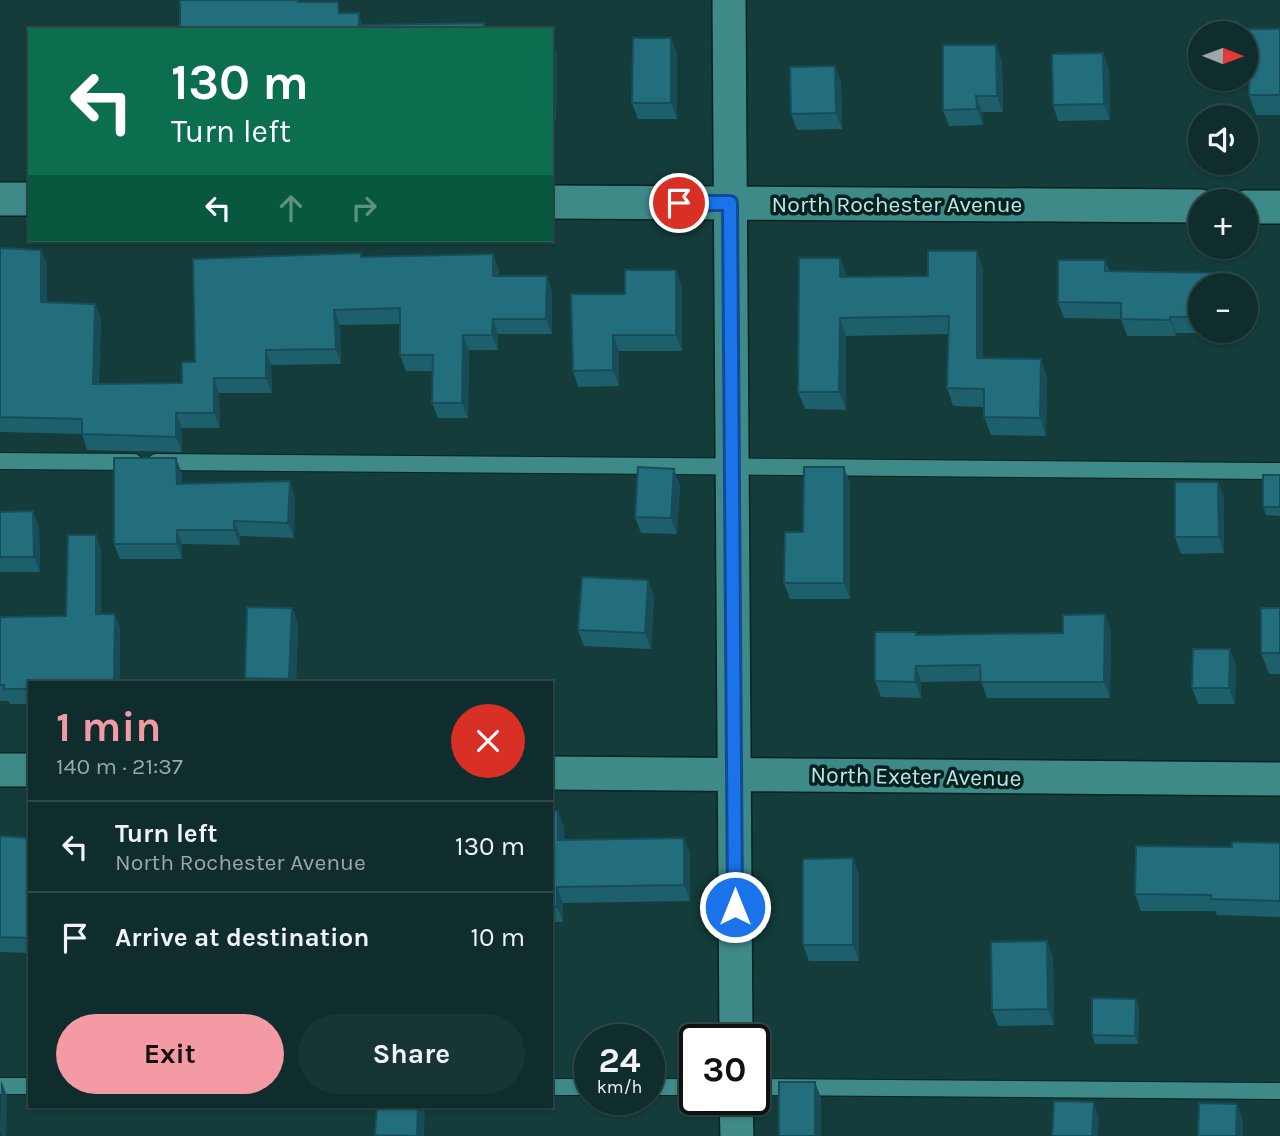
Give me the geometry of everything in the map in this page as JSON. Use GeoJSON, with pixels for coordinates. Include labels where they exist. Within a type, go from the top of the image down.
{"type":"FeatureCollection","features":[{"type":"Feature","properties":{"kind":"street"},"geometry":{"type":"LineString","coordinates":[[729,0],[736,1024]]}},
{"type":"Feature","properties":{"kind":"street"},"geometry":{"type":"LineString","coordinates":[[0,198],[28,199]]}},
{"type":"Feature","properties":{"kind":"street","name":"North Rochester Avenue"},"geometry":{"type":"LineString","coordinates":[[553,202],[1188,206]]}},
{"type":"Feature","properties":{"kind":"street"},"geometry":{"type":"LineString","coordinates":[[1258,207],[1280,207]]}},
{"type":"Feature","properties":{"kind":"street"},"geometry":{"type":"LineString","coordinates":[[0,770],[28,770]]}},
{"type":"Feature","properties":{"kind":"street","name":"North Exeter Avenue"},"geometry":{"type":"LineString","coordinates":[[553,773],[1280,779]]}},
{"type":"Feature","properties":{"kind":"street"},"geometry":{"type":"LineString","coordinates":[[736,1115],[737,1136]]}},
{"type":"Feature","properties":{"kind":"lane"},"geometry":{"type":"LineString","coordinates":[[0,461],[1280,471]]}},
{"type":"Feature","properties":{"kind":"lane"},"geometry":{"type":"LineString","coordinates":[[0,1086],[28,1086]]}},
{"type":"Feature","properties":{"kind":"lane"},"geometry":{"type":"LineString","coordinates":[[553,1087],[574,1087]]}},
{"type":"Feature","properties":{"kind":"lane"},"geometry":{"type":"LineString","coordinates":[[770,1087],[1280,1091]]}},
{"type":"Feature","properties":{"kind":"building"},"geometry":{"type":"Polygon","coordinates":[[[180,0],[338,2],[339,13],[359,13],[359,25],[484,23],[484,28],[180,28],[180,0]]]}},
{"type":"Feature","properties":{"kind":"building"},"geometry":{"type":"Polygon","coordinates":[[[1258,29],[1280,29],[1280,95],[1249,95],[1249,91],[1258,91],[1258,29]]]}},
{"type":"Feature","properties":{"kind":"building"},"geometry":{"type":"Polygon","coordinates":[[[633,38],[671,38],[671,103],[632,103],[633,38]]]}},
{"type":"Feature","properties":{"kind":"building"},"geometry":{"type":"Polygon","coordinates":[[[943,45],[996,45],[997,96],[976,96],[977,109],[943,110],[943,45]]]}},
{"type":"Feature","properties":{"kind":"building"},"geometry":{"type":"Polygon","coordinates":[[[1103,53],[1104,104],[1053,105],[1052,54],[1103,53]]]}},
{"type":"Feature","properties":{"kind":"building"},"geometry":{"type":"Polygon","coordinates":[[[835,66],[836,113],[791,114],[790,67],[835,66]]]}},
{"type":"Feature","properties":{"kind":"building"},"geometry":{"type":"Polygon","coordinates":[[[0,248],[41,250],[41,302],[95,304],[93,384],[182,383],[182,362],[195,362],[193,259],[361,253],[361,257],[493,254],[493,276],[547,276],[546,319],[493,319],[492,335],[463,335],[462,403],[432,403],[433,355],[400,355],[400,308],[334,310],[336,349],[266,350],[266,378],[214,378],[214,413],[176,413],[176,437],[82,434],[82,419],[0,417],[0,248]]]}},
{"type":"Feature","properties":{"kind":"building"},"geometry":{"type":"Polygon","coordinates":[[[928,251],[977,251],[977,358],[1041,359],[1040,418],[984,417],[984,389],[947,388],[949,316],[840,318],[839,392],[798,392],[799,258],[840,258],[840,277],[928,276],[928,251]]]}},
{"type":"Feature","properties":{"kind":"building"},"geometry":{"type":"Polygon","coordinates":[[[1058,260],[1105,260],[1105,271],[1217,273],[1188,273],[1188,317],[1170,317],[1170,320],[1121,319],[1121,303],[1058,302],[1058,260]]]}},
{"type":"Feature","properties":{"kind":"building"},"geometry":{"type":"Polygon","coordinates":[[[625,270],[676,270],[676,335],[613,335],[613,370],[573,371],[571,294],[625,294],[625,270]]]}},
{"type":"Feature","properties":{"kind":"building"},"geometry":{"type":"Polygon","coordinates":[[[114,458],[176,458],[177,484],[290,481],[288,523],[234,521],[234,530],[177,530],[177,544],[114,544],[114,458]]]}},
{"type":"Feature","properties":{"kind":"building"},"geometry":{"type":"Polygon","coordinates":[[[638,467],[674,469],[671,518],[635,517],[638,467]]]}},
{"type":"Feature","properties":{"kind":"building"},"geometry":{"type":"Polygon","coordinates":[[[804,467],[844,467],[844,583],[784,583],[785,532],[803,532],[804,467]]]}},
{"type":"Feature","properties":{"kind":"building"},"geometry":{"type":"Polygon","coordinates":[[[1263,475],[1280,475],[1280,507],[1263,507],[1263,475]]]}},
{"type":"Feature","properties":{"kind":"building"},"geometry":{"type":"Polygon","coordinates":[[[1175,482],[1218,482],[1219,537],[1175,537],[1175,482]]]}},
{"type":"Feature","properties":{"kind":"building"},"geometry":{"type":"Polygon","coordinates":[[[33,511],[34,557],[0,557],[0,512],[33,511]]]}},
{"type":"Feature","properties":{"kind":"building"},"geometry":{"type":"Polygon","coordinates":[[[68,535],[96,535],[96,614],[115,614],[114,681],[28,681],[28,689],[4,689],[4,685],[0,685],[0,617],[66,616],[68,535]]]}},
{"type":"Feature","properties":{"kind":"building"},"geometry":{"type":"Polygon","coordinates":[[[582,577],[648,580],[645,633],[578,630],[582,577]]]}},
{"type":"Feature","properties":{"kind":"building"},"geometry":{"type":"Polygon","coordinates":[[[247,607],[292,608],[289,679],[245,678],[247,607]]]}},
{"type":"Feature","properties":{"kind":"building"},"geometry":{"type":"Polygon","coordinates":[[[1261,608],[1280,608],[1280,653],[1261,653],[1261,608]]]}},
{"type":"Feature","properties":{"kind":"building"},"geometry":{"type":"Polygon","coordinates":[[[1105,614],[1104,682],[981,682],[980,665],[916,666],[915,682],[875,681],[875,632],[916,632],[916,635],[1063,633],[1063,615],[1105,614]]]}},
{"type":"Feature","properties":{"kind":"building"},"geometry":{"type":"Polygon","coordinates":[[[1193,649],[1230,649],[1229,688],[1192,688],[1193,649]]]}},
{"type":"Feature","properties":{"kind":"building"},"geometry":{"type":"Polygon","coordinates":[[[553,811],[558,811],[558,840],[684,838],[684,885],[557,887],[557,907],[553,906],[553,811]]]}},
{"type":"Feature","properties":{"kind":"building"},"geometry":{"type":"Polygon","coordinates":[[[0,836],[28,838],[28,938],[0,937],[0,836]]]}},
{"type":"Feature","properties":{"kind":"building"},"geometry":{"type":"Polygon","coordinates":[[[1232,842],[1280,843],[1280,901],[1211,899],[1211,895],[1135,894],[1136,846],[1232,847],[1232,842]]]}},
{"type":"Feature","properties":{"kind":"building"},"geometry":{"type":"Polygon","coordinates":[[[853,858],[853,945],[803,945],[803,859],[853,858]]]}},
{"type":"Feature","properties":{"kind":"building"},"geometry":{"type":"Polygon","coordinates":[[[1047,941],[1048,1009],[992,1010],[991,942],[1047,941]]]}},
{"type":"Feature","properties":{"kind":"building"},"geometry":{"type":"Polygon","coordinates":[[[1092,998],[1136,999],[1135,1036],[1092,1035],[1092,998]]]}},
{"type":"Feature","properties":{"kind":"building"},"geometry":{"type":"Polygon","coordinates":[[[779,1082],[815,1082],[815,1136],[779,1136],[779,1082]]]}},
{"type":"Feature","properties":{"kind":"building"},"geometry":{"type":"Polygon","coordinates":[[[1054,1101],[1094,1102],[1092,1136],[1052,1136],[1054,1101]]]}},
{"type":"Feature","properties":{"kind":"building"},"geometry":{"type":"Polygon","coordinates":[[[1199,1103],[1237,1104],[1236,1136],[1198,1136],[1199,1103]]]}},
{"type":"Feature","properties":{"kind":"building"},"geometry":{"type":"Polygon","coordinates":[[[377,1108],[418,1108],[417,1136],[375,1135],[377,1108]]]}},
{"type":"Feature","properties":{"kind":"route"},"geometry":{"type":"LineString","coordinates":[[679,203],[730,203],[735,907]]}}]}
